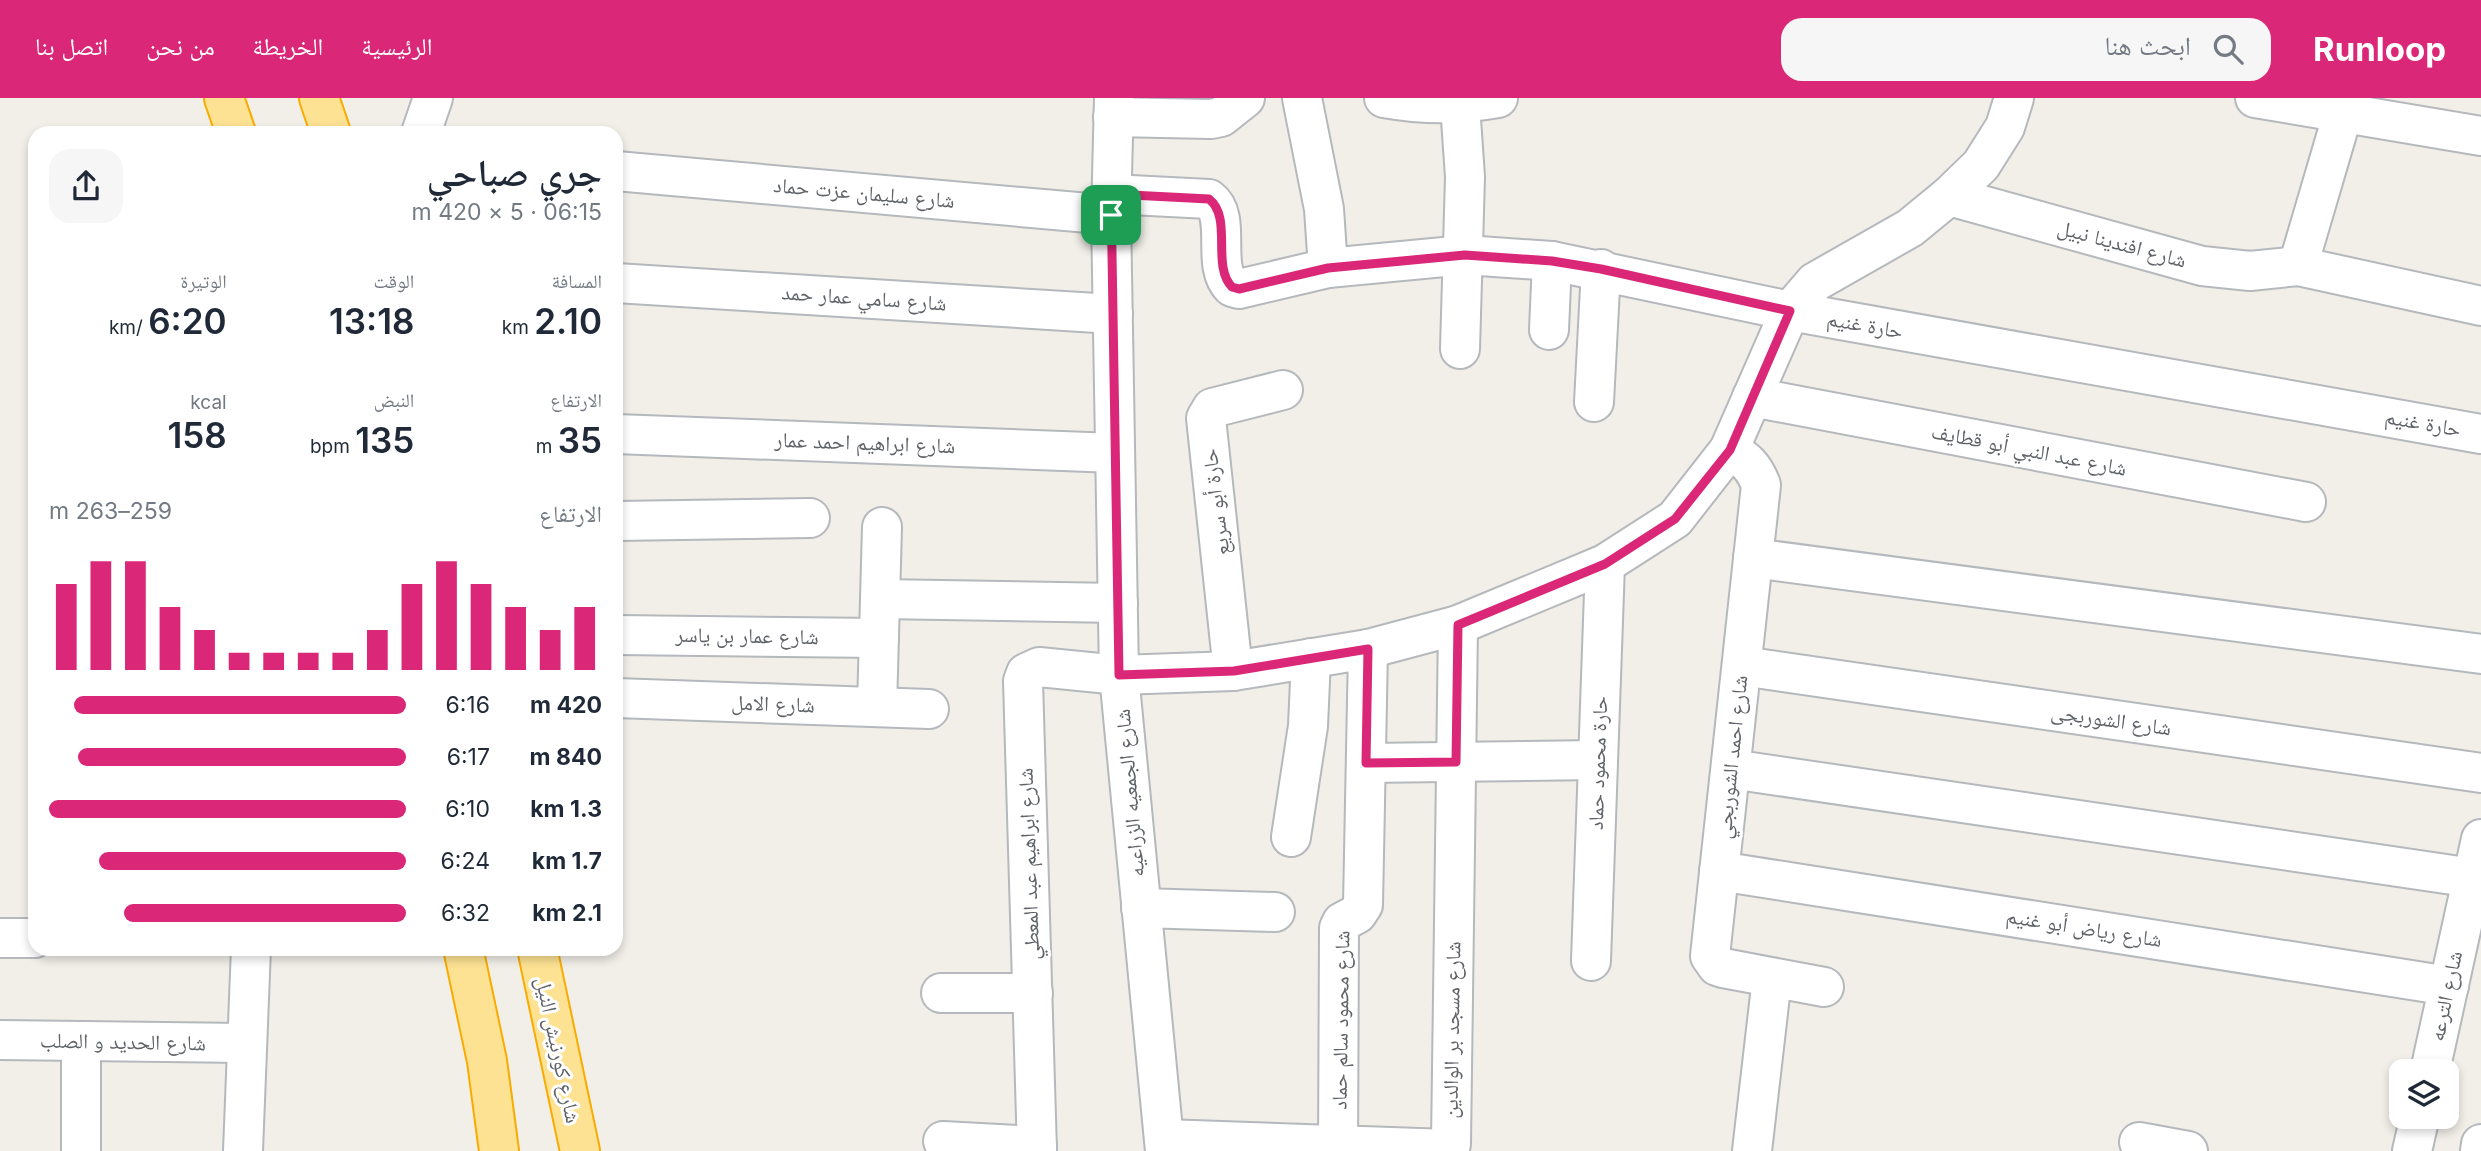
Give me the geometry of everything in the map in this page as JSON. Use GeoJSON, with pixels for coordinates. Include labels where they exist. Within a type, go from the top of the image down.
{"type":"FeatureCollection","features":[{"type":"Feature","properties":{"kind":"highway"},"geometry":{"type":"LineString","coordinates":[[224,98],[234,126]]}},
{"type":"Feature","properties":{"kind":"highway"},"geometry":{"type":"LineString","coordinates":[[319,98],[329,126]]}},
{"type":"Feature","properties":{"kind":"highway"},"geometry":{"type":"LineString","coordinates":[[465,956],[487,1061],[499,1151]]}},
{"type":"Feature","properties":{"kind":"highway","name":"شارع كورنيش النيل"},"geometry":{"type":"LineString","coordinates":[[539,956],[580,1151]]}},
{"type":"Feature","properties":{"kind":"street"},"geometry":{"type":"LineString","coordinates":[[423,126],[433,98]]}},
{"type":"Feature","properties":{"kind":"street"},"geometry":{"type":"LineString","coordinates":[[1114,108],[1211,119],[1221,117],[1245,98]]}},
{"type":"Feature","properties":{"kind":"street"},"geometry":{"type":"LineString","coordinates":[[1302,98],[1324,209],[1328,268]]}},
{"type":"Feature","properties":{"kind":"street"},"geometry":{"type":"LineString","coordinates":[[1384,98],[1420,105],[1481,100],[1465,255],[1461,349]]}},
{"type":"Feature","properties":{"kind":"street"},"geometry":{"type":"LineString","coordinates":[[1119,675],[1234,671],[1368,649],[1458,625],[1605,564],[1675,519],[1730,450],[1790,311],[1815,282],[1910,228],[1949,196],[1981,165],[2005,127],[2014,98]]}},
{"type":"Feature","properties":{"kind":"street"},"geometry":{"type":"LineString","coordinates":[[2255,98],[2481,136]]}},
{"type":"Feature","properties":{"kind":"street","name":"شارع الجمعيه الزراعيه"},"geometry":{"type":"LineString","coordinates":[[1114,108],[1111,204],[1119,675],[1164,1145]]}},
{"type":"Feature","properties":{"kind":"street"},"geometry":{"type":"LineString","coordinates":[[2298,266],[2343,113]]}},
{"type":"Feature","properties":{"kind":"street","name":"شارع سليمان عزت حماد"},"geometry":{"type":"LineString","coordinates":[[623,171],[1111,204]]}},
{"type":"Feature","properties":{"kind":"street","name":"شارع افندينا نبيل"},"geometry":{"type":"LineString","coordinates":[[1949,196],[2202,266],[2250,271],[2298,266],[2481,306]]}},
{"type":"Feature","properties":{"kind":"street","name":"حارة غنيم"},"geometry":{"type":"LineString","coordinates":[[1111,204],[1209,199],[1217,213],[1224,275],[1232,287],[1246,288],[1328,268],[1465,255],[1552,261],[1601,269],[1790,311],[2481,434]]}},
{"type":"Feature","properties":{"kind":"street"},"geometry":{"type":"LineString","coordinates":[[1549,330],[1552,261]]}},
{"type":"Feature","properties":{"kind":"street"},"geometry":{"type":"LineString","coordinates":[[1594,402],[1601,269]]}},
{"type":"Feature","properties":{"kind":"street","name":"شارع سامي عمار حمد"},"geometry":{"type":"LineString","coordinates":[[623,283],[1113,314]]}},
{"type":"Feature","properties":{"kind":"street","name":"حارة أبو سريع"},"geometry":{"type":"LineString","coordinates":[[1234,671],[1206,418],[1212,408],[1283,390]]}},
{"type":"Feature","properties":{"kind":"street","name":"شارع عبد النبي أبو قطايف"},"geometry":{"type":"LineString","coordinates":[[1752,397],[2306,502]]}},
{"type":"Feature","properties":{"kind":"street","name":"شارع ابراهيم احمد عمار"},"geometry":{"type":"LineString","coordinates":[[623,434],[1115,453]]}},
{"type":"Feature","properties":{"kind":"street","name":"شارع احمد الشوربجي"},"geometry":{"type":"LineString","coordinates":[[1730,450],[1745,458],[1761,485],[1710,956],[1712,962],[1723,968],[1824,987]]}},
{"type":"Feature","properties":{"kind":"street"},"geometry":{"type":"LineString","coordinates":[[623,521],[810,518]]}},
{"type":"Feature","properties":{"kind":"street"},"geometry":{"type":"LineString","coordinates":[[877,707],[882,527]]}},
{"type":"Feature","properties":{"kind":"street"},"geometry":{"type":"LineString","coordinates":[[1753,558],[2481,654]]}},
{"type":"Feature","properties":{"kind":"street","name":"حارة محمود حماد"},"geometry":{"type":"LineString","coordinates":[[1591,961],[1605,564]]}},
{"type":"Feature","properties":{"kind":"street"},"geometry":{"type":"LineString","coordinates":[[880,599],[1118,603]]}},
{"type":"Feature","properties":{"kind":"street","name":"شارع مسجد بر الوالدين"},"geometry":{"type":"LineString","coordinates":[[1164,1145],[1444,1151],[1451,1144],[1458,625]]}},
{"type":"Feature","properties":{"kind":"street","name":"شارع عمار بن ياسر"},"geometry":{"type":"LineString","coordinates":[[623,635],[879,638]]}},
{"type":"Feature","properties":{"kind":"street","name":"شارع محمود سالم حماد"},"geometry":{"type":"LineString","coordinates":[[1338,1149],[1339,928],[1342,922],[1357,914],[1363,905],[1368,649]]}},
{"type":"Feature","properties":{"kind":"street"},"geometry":{"type":"LineString","coordinates":[[1291,837],[1308,726],[1311,658]]}},
{"type":"Feature","properties":{"kind":"street","name":"شارع الشوربجى"},"geometry":{"type":"LineString","coordinates":[[1742,666],[2481,773]]}},
{"type":"Feature","properties":{"kind":"street","name":"شارع ابراهيم عبد المعطي"},"geometry":{"type":"LineString","coordinates":[[1037,1149],[1024,677],[1030,669],[1039,667],[1119,675]]}},
{"type":"Feature","properties":{"kind":"street","name":"شارع الامل"},"geometry":{"type":"LineString","coordinates":[[623,698],[929,709]]}},
{"type":"Feature","properties":{"kind":"street"},"geometry":{"type":"LineString","coordinates":[[1366,763],[1598,760]]}},
{"type":"Feature","properties":{"kind":"street"},"geometry":{"type":"LineString","coordinates":[[1731,769],[2473,878]]}},
{"type":"Feature","properties":{"kind":"street","name":"شارع الترعه"},"geometry":{"type":"LineString","coordinates":[[2433,1059],[2481,839]]}},
{"type":"Feature","properties":{"kind":"street","name":"شارع رياض أبو غنيم"},"geometry":{"type":"LineString","coordinates":[[1719,871],[2449,986]]}},
{"type":"Feature","properties":{"kind":"street"},"geometry":{"type":"LineString","coordinates":[[1141,908],[1275,912]]}},
{"type":"Feature","properties":{"kind":"street"},"geometry":{"type":"LineString","coordinates":[[0,938],[28,938]]}},
{"type":"Feature","properties":{"kind":"street"},"geometry":{"type":"LineString","coordinates":[[243,1151],[251,956]]}},
{"type":"Feature","properties":{"kind":"street"},"geometry":{"type":"LineString","coordinates":[[1752,1151],[1773,978]]}},
{"type":"Feature","properties":{"kind":"street"},"geometry":{"type":"LineString","coordinates":[[941,993],[1032,993]]}},
{"type":"Feature","properties":{"kind":"street","name":"شارع الحديد و الصلب"},"geometry":{"type":"LineString","coordinates":[[0,1040],[246,1043]]}},
{"type":"Feature","properties":{"kind":"street"},"geometry":{"type":"LineString","coordinates":[[81,1042],[81,1151]]}},
{"type":"Feature","properties":{"kind":"street"},"geometry":{"type":"LineString","coordinates":[[2412,1151],[2417,1129]]}},
{"type":"Feature","properties":{"kind":"street"},"geometry":{"type":"LineString","coordinates":[[943,1141],[1037,1149]]}},
{"type":"Feature","properties":{"kind":"street"},"geometry":{"type":"LineString","coordinates":[[2139,1142],[2188,1151]]}},
{"type":"Feature","properties":{"kind":"street"},"geometry":{"type":"LineString","coordinates":[[2480,1151],[2481,1144]]}},
{"type":"Feature","properties":{"kind":"route"},"geometry":{"type":"LineString","coordinates":[[1111,194],[1209,199],[1216,207],[1224,275],[1232,287],[1239,289],[1328,268],[1465,255],[1552,261],[1601,269],[1790,311],[1730,450],[1675,519],[1605,564],[1458,625],[1456,762],[1366,763],[1368,649],[1234,671],[1119,675],[1111,215],[1111,194]]}}]}
